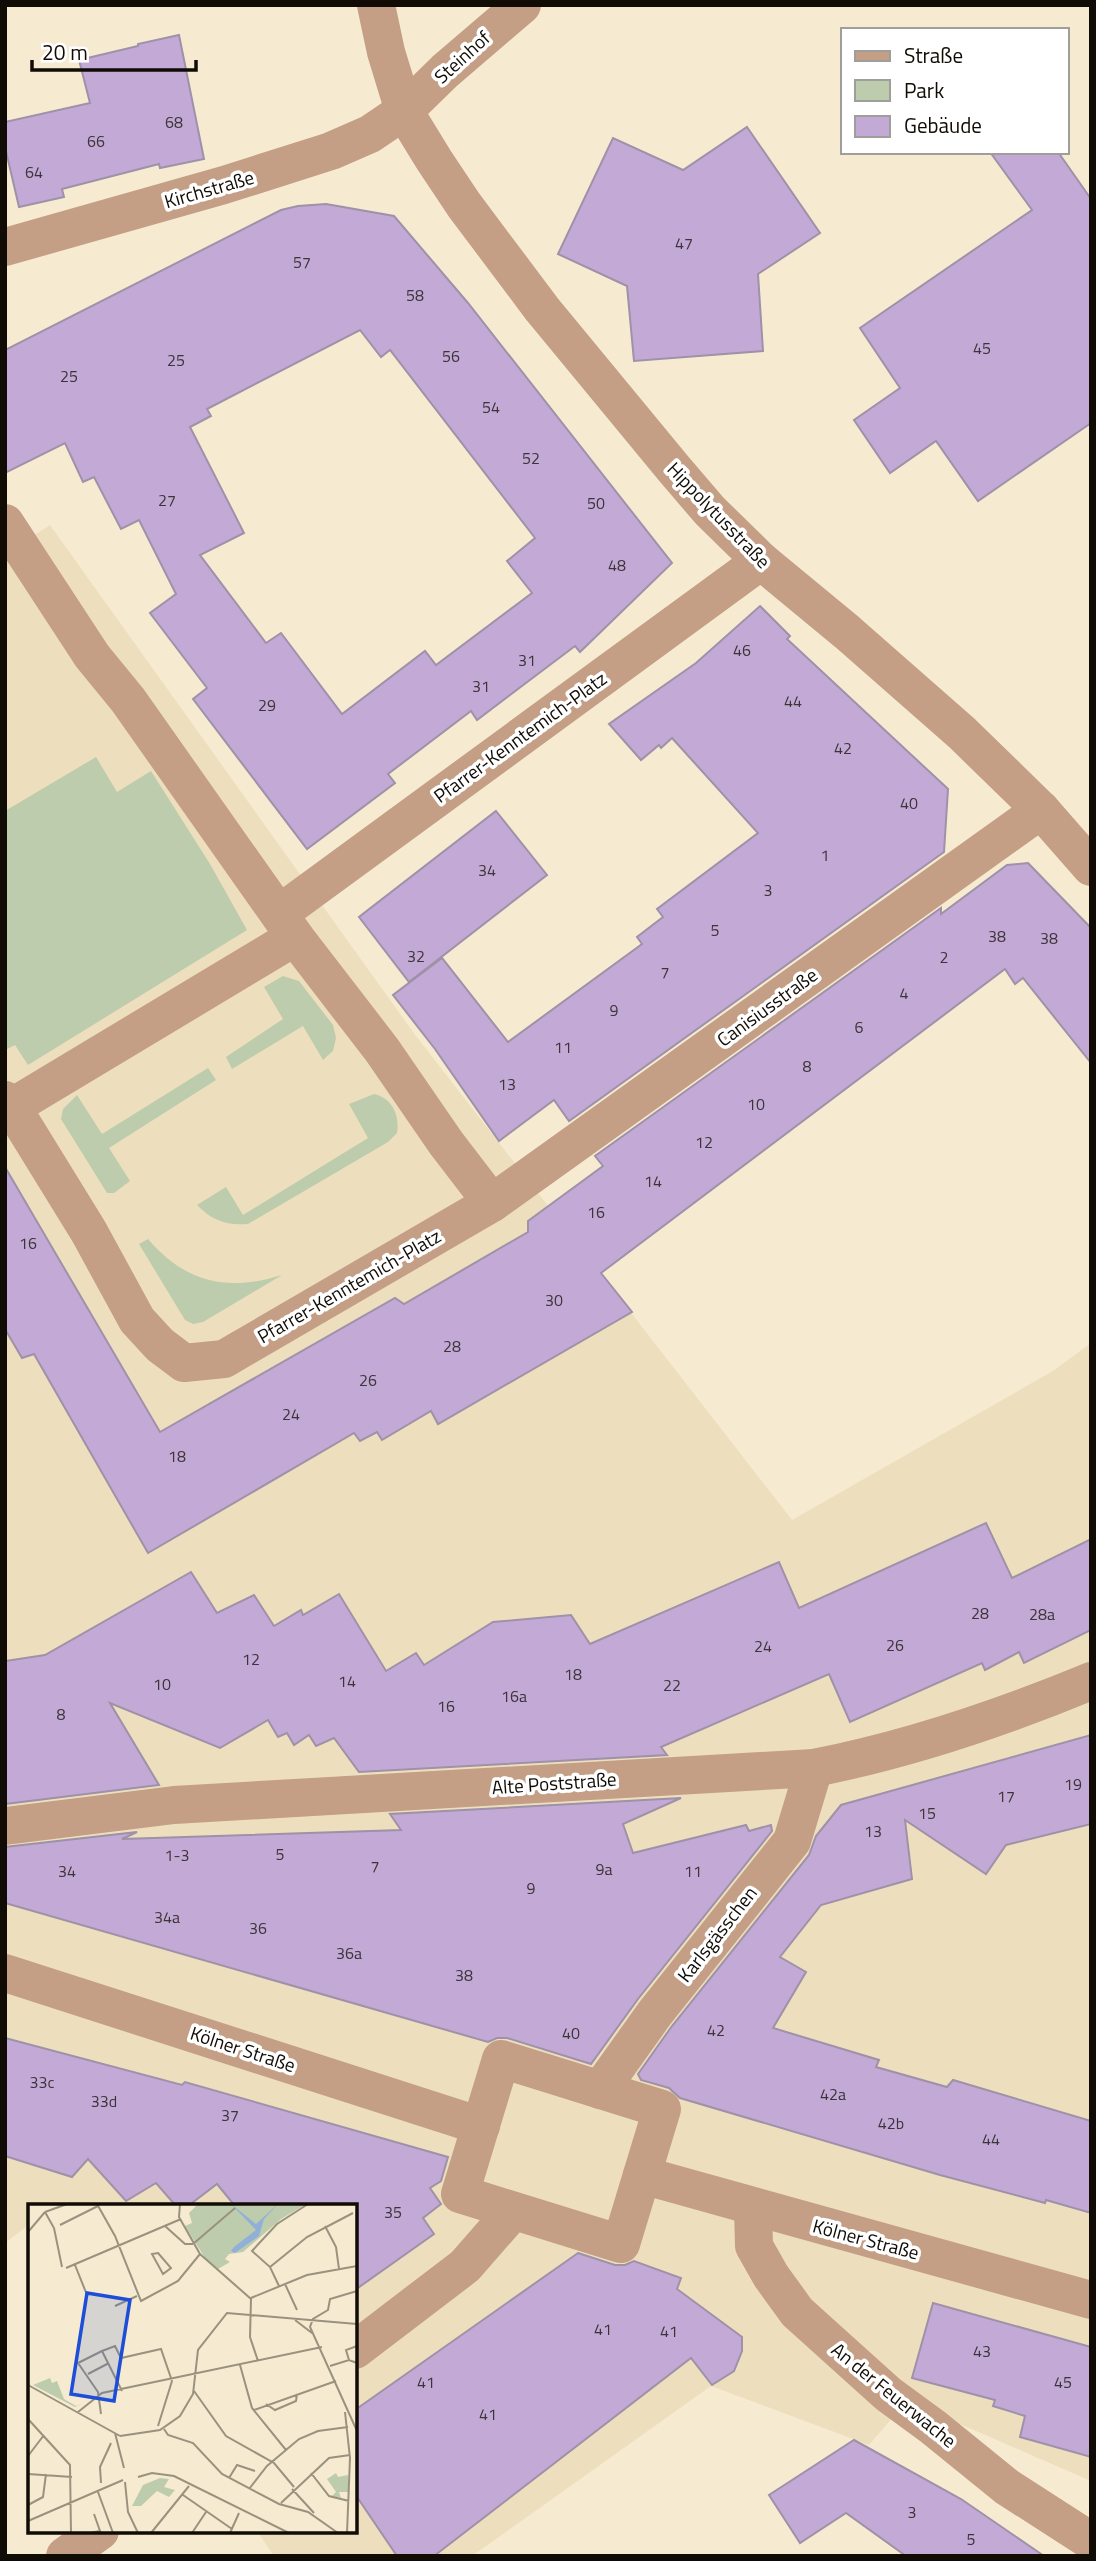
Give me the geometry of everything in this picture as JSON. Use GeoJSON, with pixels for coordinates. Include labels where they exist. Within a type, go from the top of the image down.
{"type":"FeatureCollection","features":[{"type":"Feature","properties":{"kind":"street","name":"Hippolytusstraße"},"geometry":{"type":"LineString","coordinates":[[376,5],[386,52],[404,111],[464,205],[542,309],[710,511],[761,561],[962,733],[1041,810],[1091,867]]}},
{"type":"Feature","properties":{"kind":"street","name":"Steinhof"},"geometry":{"type":"LineString","coordinates":[[404,111],[445,71],[522,5]]}},
{"type":"Feature","properties":{"kind":"street","name":"Kirchstraße"},"geometry":{"type":"LineString","coordinates":[[5,247],[224,185],[331,151],[370,134],[404,111]]}},
{"type":"Feature","properties":{"kind":"street"},"geometry":{"type":"LineString","coordinates":[[5,523],[92,656],[128,700],[288,925],[492,1203]]}},
{"type":"Feature","properties":{"kind":"street","name":"Pfarrer-Kenntemich-Platz"},"geometry":{"type":"LineString","coordinates":[[492,1203],[224,1359],[184,1363],[160,1345],[137,1320],[89,1232],[8,1103],[288,925],[761,561]]}},
{"type":"Feature","properties":{"kind":"street","name":"Canisiusstraße"},"geometry":{"type":"LineString","coordinates":[[492,1203],[1041,810]]}},
{"type":"Feature","properties":{"kind":"street","name":"Alte Poststraße"},"geometry":{"type":"LineString","coordinates":[[5,1826],[173,1805],[814,1768],[849,1761],[1018,1711],[1091,1681]]}},
{"type":"Feature","properties":{"kind":"street","name":"Karlsgässchen"},"geometry":{"type":"LineString","coordinates":[[600,2090],[655,2013],[792,1841],[814,1768]]}},
{"type":"Feature","properties":{"kind":"street","name":"Kölner Straße"},"geometry":{"type":"LineString","coordinates":[[5,1973],[481,2126]]}},
{"type":"Feature","properties":{"kind":"street"},"geometry":{"type":"LineString","coordinates":[[501,2059],[600,2090],[662,2109],[621,2244],[460,2194],[501,2059]]}},
{"type":"Feature","properties":{"kind":"street","name":"Kölner Straße"},"geometry":{"type":"LineString","coordinates":[[642,2175],[1091,2300]]}},
{"type":"Feature","properties":{"kind":"street","name":"An der Feuerwache"},"geometry":{"type":"LineString","coordinates":[[753,2208],[754,2246],[771,2276],[797,2312],[888,2394],[1007,2487],[1085,2537]]}},
{"type":"Feature","properties":{"kind":"street"},"geometry":{"type":"LineString","coordinates":[[357,2348],[465,2266],[513,2211]]}},
{"type":"Feature","properties":{"kind":"street"},"geometry":{"type":"LineString","coordinates":[[65,2556],[97,2533]]}},
{"type":"Feature","properties":{"kind":"shaded area"},"geometry":{"type":"Polygon","coordinates":[[[50,525],[413,1032],[792,1520],[1053,1371],[1091,1343],[1091,2481],[907,2401],[869,2445],[711,2386],[472,2556],[274,2556],[258,2533],[357,2533],[357,2204],[28,2204],[28,2226],[5,2243],[5,554],[50,525]]]}},
{"type":"Feature","properties":{"kind":"green space"},"geometry":{"type":"Polygon","coordinates":[[[96,757],[117,792],[151,771],[210,864],[247,930],[28,1065],[15,1045],[5,1050],[5,811],[96,757]]]}},
{"type":"Feature","properties":{"kind":"green space"},"geometry":{"type":"Polygon","coordinates":[[[283,976],[299,981],[333,1025],[336,1038],[333,1051],[323,1060],[303,1026],[232,1069],[226,1057],[283,1019],[264,987],[283,976]]]}},
{"type":"Feature","properties":{"kind":"green space"},"geometry":{"type":"Polygon","coordinates":[[[208,1068],[216,1080],[109,1148],[130,1181],[114,1193],[107,1193],[61,1119],[63,1109],[77,1095],[102,1134],[208,1068]]]}},
{"type":"Feature","properties":{"kind":"green space"},"geometry":{"type":"Polygon","coordinates":[[[374,1094],[386,1099],[396,1114],[397,1133],[388,1142],[248,1224],[220,1221],[197,1205],[226,1187],[243,1215],[368,1138],[349,1104],[374,1094]]]}},
{"type":"Feature","properties":{"kind":"green space"},"geometry":{"type":"Polygon","coordinates":[[[148,1239],[177,1266],[209,1280],[243,1283],[282,1275],[203,1322],[193,1324],[185,1320],[139,1244],[148,1239]]]}},
{"type":"Feature","properties":{"kind":"building"},"geometry":{"type":"Polygon","coordinates":[[[179,35],[204,159],[160,168],[159,164],[62,189],[64,197],[19,207],[5,147],[5,122],[90,103],[79,60],[179,35]]]}},
{"type":"Feature","properties":{"kind":"building"},"geometry":{"type":"Polygon","coordinates":[[[747,127],[820,233],[758,274],[763,351],[634,361],[627,286],[558,254],[613,138],[683,170],[747,127]]]}},
{"type":"Feature","properties":{"kind":"building"},"geometry":{"type":"Polygon","coordinates":[[[991,154],[1059,154],[1091,199],[1091,423],[978,501],[936,441],[890,473],[854,420],[900,388],[860,328],[1032,210],[991,154]]]}},
{"type":"Feature","properties":{"kind":"building"},"geometry":{"type":"Polygon","coordinates":[[[326,204],[394,216],[468,303],[672,563],[580,652],[575,646],[477,720],[471,711],[388,774],[395,783],[307,849],[193,699],[207,688],[150,613],[176,594],[139,520],[121,529],[94,477],[83,482],[65,443],[5,473],[5,350],[281,210],[326,204]],[[360,330],[207,409],[211,416],[190,427],[244,533],[200,555],[266,643],[281,633],[342,714],[425,651],[436,665],[532,593],[507,561],[535,538],[390,350],[381,357],[360,330]]]}},
{"type":"Feature","properties":{"kind":"building"},"geometry":{"type":"Polygon","coordinates":[[[760,606],[790,636],[787,639],[948,789],[944,852],[569,1121],[554,1100],[499,1141],[435,1049],[393,995],[442,958],[508,1042],[642,944],[637,937],[663,917],[657,909],[758,833],[672,738],[641,760],[609,724],[696,663],[760,606]]]}},
{"type":"Feature","properties":{"kind":"building"},"geometry":{"type":"Polygon","coordinates":[[[496,811],[547,875],[409,982],[359,917],[496,811]]]}},
{"type":"Feature","properties":{"kind":"building"},"geometry":{"type":"Polygon","coordinates":[[[1028,863],[1091,928],[1091,1063],[1023,978],[1015,984],[1005,969],[601,1273],[632,1312],[438,1424],[431,1411],[382,1440],[377,1432],[360,1441],[354,1433],[148,1553],[34,1354],[22,1358],[5,1329],[5,1167],[160,1432],[395,1298],[404,1304],[528,1232],[528,1221],[603,1166],[595,1156],[941,908],[941,914],[1007,865],[1028,863]]]}},
{"type":"Feature","properties":{"kind":"building"},"geometry":{"type":"Polygon","coordinates":[[[986,1523],[1012,1578],[1091,1539],[1091,1630],[1024,1663],[1019,1652],[985,1670],[982,1663],[850,1722],[829,1674],[661,1747],[667,1755],[359,1772],[334,1738],[316,1746],[309,1735],[294,1745],[287,1733],[278,1737],[268,1720],[220,1748],[110,1703],[159,1785],[5,1804],[5,1661],[45,1655],[191,1572],[217,1613],[254,1595],[274,1626],[301,1610],[303,1615],[339,1594],[386,1671],[416,1653],[424,1665],[493,1622],[571,1615],[590,1644],[779,1562],[799,1608],[986,1523]]]}},
{"type":"Feature","properties":{"kind":"building"},"geometry":{"type":"Polygon","coordinates":[[[1091,1735],[1091,1824],[1006,1845],[986,1874],[905,1820],[912,1879],[821,1905],[780,1957],[806,1972],[773,2028],[879,2060],[876,2067],[947,2087],[953,2080],[1091,2121],[1091,2213],[940,2175],[680,2098],[669,2088],[641,2080],[638,2074],[672,2026],[809,1855],[816,1836],[841,1805],[1091,1735]]]}},
{"type":"Feature","properties":{"kind":"building"},"geometry":{"type":"Polygon","coordinates":[[[681,1798],[623,1824],[633,1853],[746,1825],[749,1831],[771,1825],[772,1831],[638,1999],[591,2064],[507,2038],[488,2042],[5,1903],[5,1847],[137,1832],[122,1839],[401,1830],[390,1814],[681,1798]]]}},
{"type":"Feature","properties":{"kind":"building"},"geometry":{"type":"Polygon","coordinates":[[[5,2038],[182,2085],[185,2082],[448,2157],[441,2181],[430,2188],[441,2204],[423,2218],[434,2234],[357,2289],[357,2204],[233,2204],[217,2184],[191,2204],[174,2204],[156,2183],[126,2201],[88,2159],[72,2177],[5,2156],[5,2038]]]}},
{"type":"Feature","properties":{"kind":"building"},"geometry":{"type":"Polygon","coordinates":[[[578,2253],[615,2265],[634,2261],[681,2278],[677,2289],[742,2337],[742,2351],[734,2371],[712,2385],[691,2358],[434,2556],[397,2556],[357,2497],[357,2409],[578,2253]]]}},
{"type":"Feature","properties":{"kind":"building"},"geometry":{"type":"Polygon","coordinates":[[[933,2303],[1091,2347],[1091,2457],[1020,2437],[1025,2416],[993,2406],[995,2400],[912,2378],[933,2303]]]}},
{"type":"Feature","properties":{"kind":"building"},"geometry":{"type":"Polygon","coordinates":[[[854,2440],[961,2499],[1044,2556],[906,2556],[846,2513],[800,2543],[769,2495],[854,2440]]]}}]}
